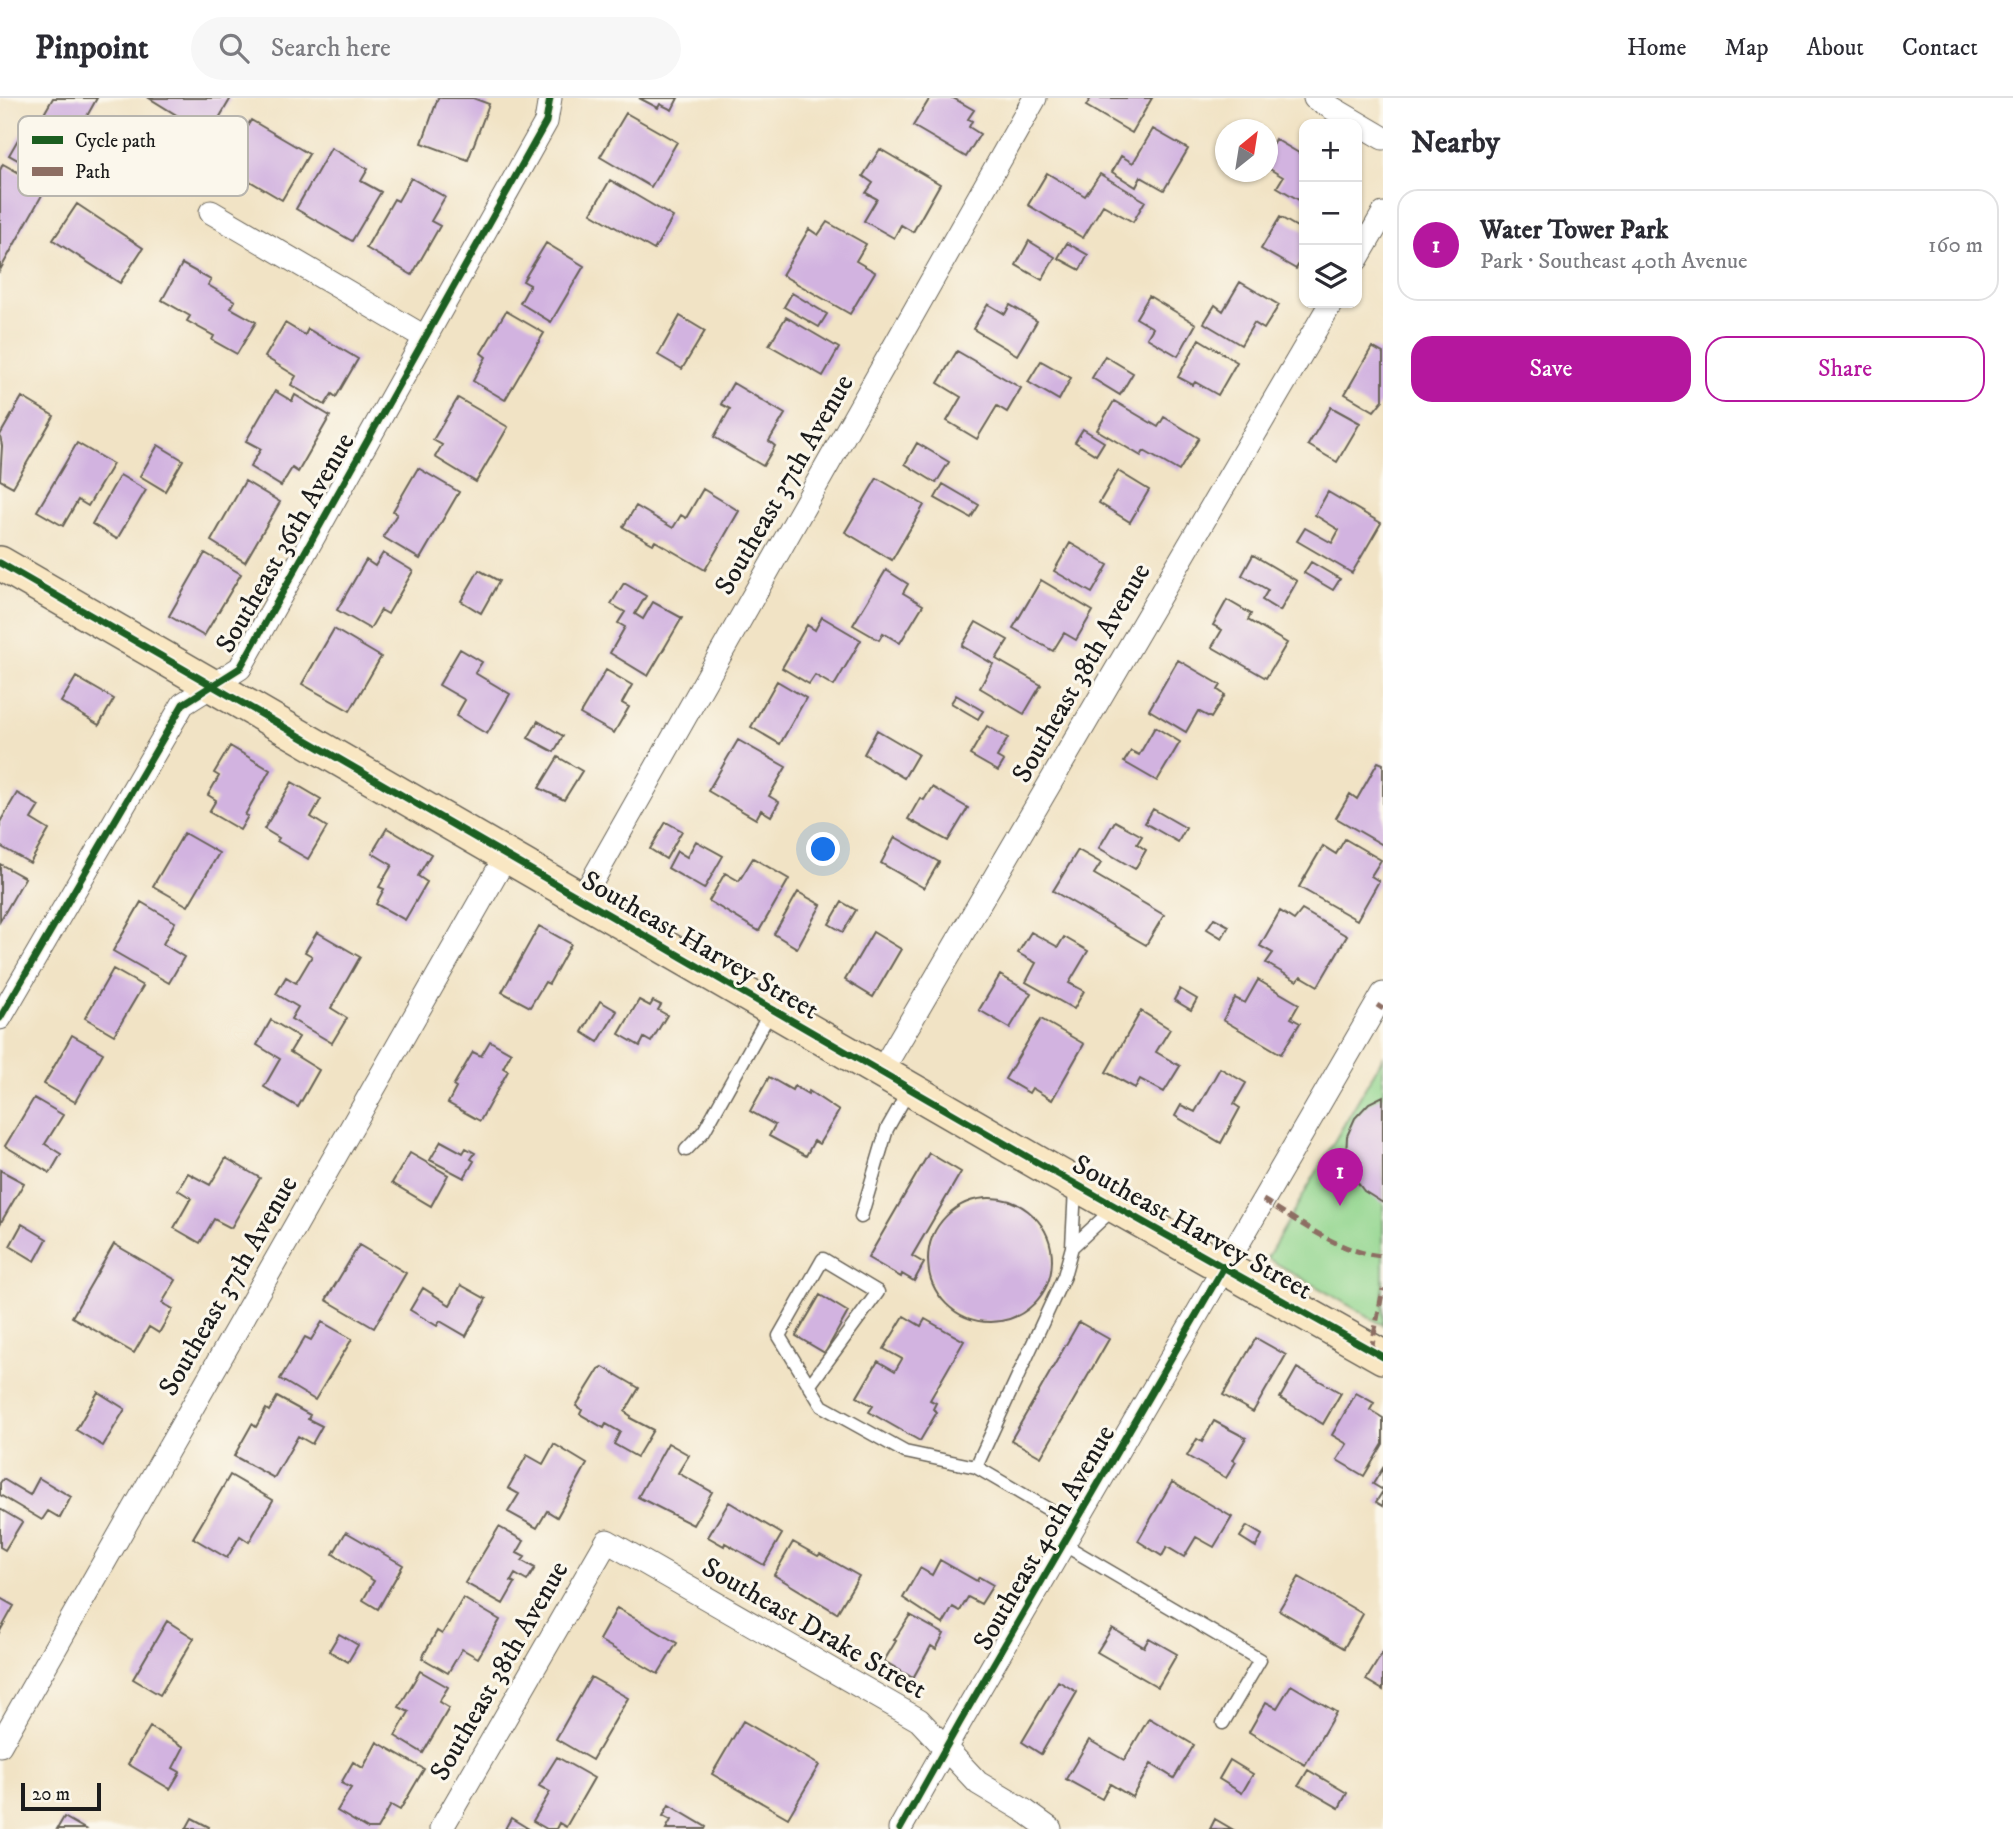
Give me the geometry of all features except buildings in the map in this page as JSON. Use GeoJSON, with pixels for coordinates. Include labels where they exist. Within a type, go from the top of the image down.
{"type":"FeatureCollection","features":[{"type":"Feature","properties":{"kind":"street","name":"Southeast 36th Avenue"},"geometry":{"type":"LineString","coordinates":[[0,1018],[183,704],[240,667],[546,122],[550,98]]}},
{"type":"Feature","properties":{"kind":"street","name":"Southeast 37th Avenue"},"geometry":{"type":"LineString","coordinates":[[582,899],[1035,98]]}},
{"type":"Feature","properties":{"kind":"street"},"geometry":{"type":"LineString","coordinates":[[1315,98],[1383,138]]}},
{"type":"Feature","properties":{"kind":"street"},"geometry":{"type":"LineString","coordinates":[[211,212],[426,338]]}},
{"type":"Feature","properties":{"kind":"street"},"geometry":{"type":"LineString","coordinates":[[1362,250],[1383,214]]}},
{"type":"Feature","properties":{"kind":"street","name":"Southeast 38th Avenue"},"geometry":{"type":"LineString","coordinates":[[881,1072],[1328,308]]}},
{"type":"Feature","properties":{"kind":"street","name":"Southeast Harvey Street"},"geometry":{"type":"LineString","coordinates":[[0,563],[909,1089],[1383,1357]]}},
{"type":"Feature","properties":{"kind":"street","name":"Southeast 37th Avenue"},"geometry":{"type":"LineString","coordinates":[[0,1745],[506,856]]}},
{"type":"Feature","properties":{"kind":"street","name":"Southeast 40th Avenue"},"geometry":{"type":"LineString","coordinates":[[900,1829],[1383,994]]}},
{"type":"Feature","properties":{"kind":"street","name":"Southeast 38th Avenue"},"geometry":{"type":"LineString","coordinates":[[441,1829],[607,1541]]}},
{"type":"Feature","properties":{"kind":"street","name":"Southeast Drake Street"},"geometry":{"type":"LineString","coordinates":[[607,1541],[919,1720],[978,1783],[1050,1829]]}},
{"type":"Feature","properties":{"kind":"lane"},"geometry":{"type":"LineString","coordinates":[[686,1150],[704,1131],[772,1009]]}},
{"type":"Feature","properties":{"kind":"lane"},"geometry":{"type":"LineString","coordinates":[[861,1217],[887,1129],[909,1089]]}},
{"type":"Feature","properties":{"kind":"lane"},"geometry":{"type":"LineString","coordinates":[[976,1467],[1064,1276],[1072,1247],[1076,1184]]}},
{"type":"Feature","properties":{"kind":"lane"},"geometry":{"type":"LineString","coordinates":[[1072,1247],[1115,1207]]}},
{"type":"Feature","properties":{"kind":"lane"},"geometry":{"type":"LineString","coordinates":[[809,1386],[878,1292],[823,1259],[779,1336],[809,1386],[821,1406],[905,1452],[976,1467],[1069,1534],[1259,1660],[1223,1723]]}},
{"type":"Feature","properties":{"kind":"green space"},"geometry":{"type":"Polygon","coordinates":[[[1383,1057],[1383,1325],[1267,1258],[1383,1057]]]}},
{"type":"Feature","properties":{"kind":"marked path"},"geometry":{"type":"LineString","coordinates":[[1377,1005],[1383,1009]]}},
{"type":"Feature","properties":{"kind":"marked path"},"geometry":{"type":"LineString","coordinates":[[1263,1200],[1336,1243],[1367,1254],[1383,1256]]}},
{"type":"Feature","properties":{"kind":"marked path"},"geometry":{"type":"LineString","coordinates":[[1371,1350],[1383,1289]]}},
{"type":"Feature","properties":{"kind":"cycle path"},"geometry":{"type":"LineString","coordinates":[[0,1018],[183,704],[240,668],[546,122],[550,98]]}},
{"type":"Feature","properties":{"kind":"cycle path"},"geometry":{"type":"LineString","coordinates":[[0,563],[1040,1164],[1383,1357]]}},
{"type":"Feature","properties":{"kind":"cycle path"},"geometry":{"type":"LineString","coordinates":[[900,1829],[1224,1267]]}},
{"type":"Feature","properties":{"kind":"place","name":"Water Tower Park"},"geometry":{"type":"Point","coordinates":[1340,1206]}}]}
